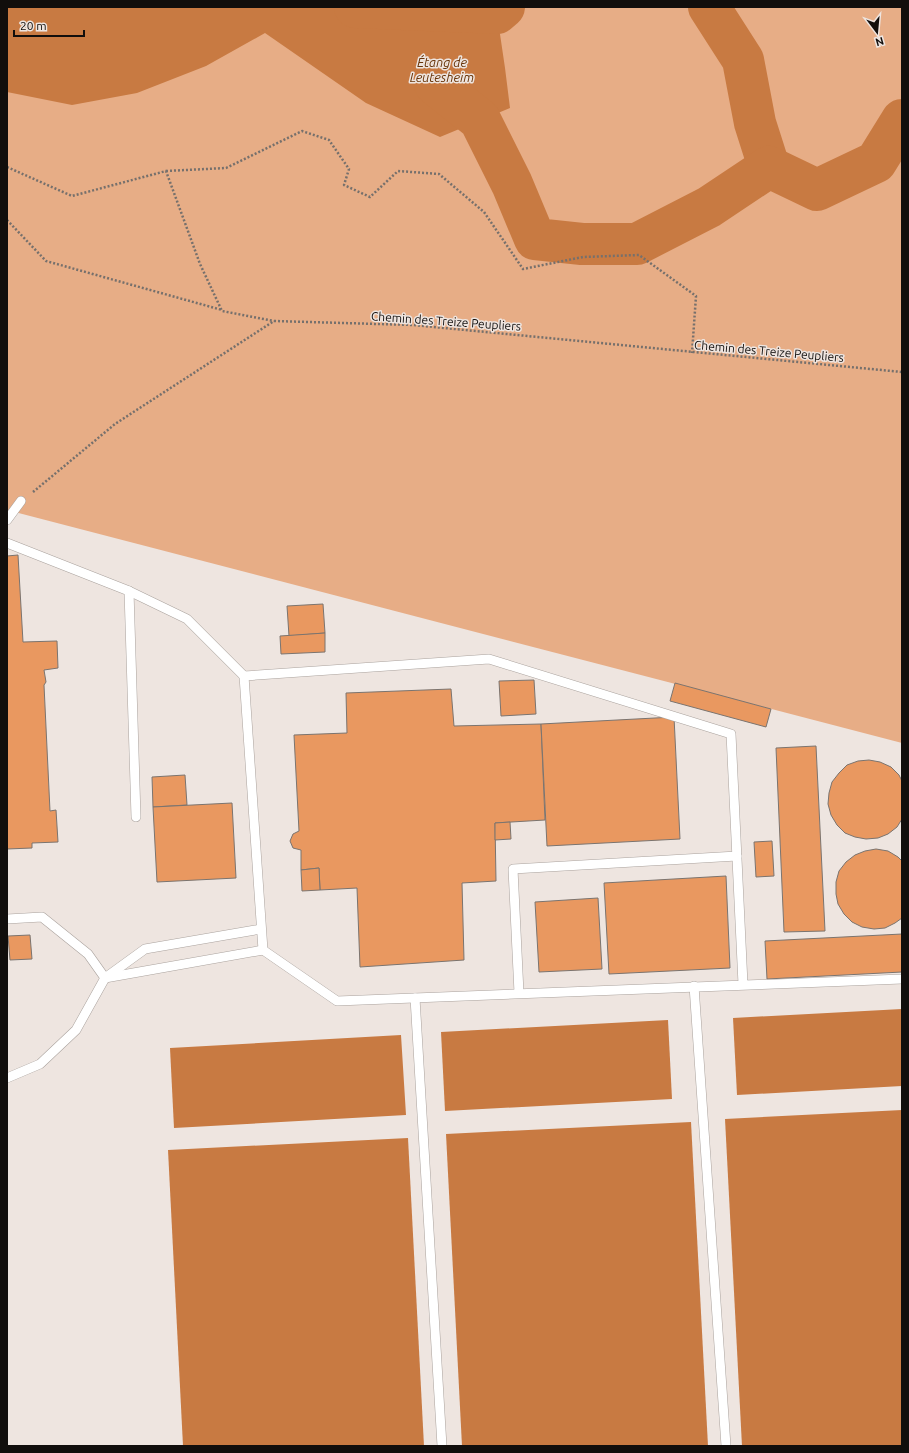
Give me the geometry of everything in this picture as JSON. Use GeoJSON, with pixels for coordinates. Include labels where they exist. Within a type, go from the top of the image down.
{"type":"FeatureCollection","features":[{"type":"Feature","properties":{"kind":"lane"},"geometry":{"type":"LineString","coordinates":[[7,520],[22,501]]}},
{"type":"Feature","properties":{"kind":"lane"},"geometry":{"type":"LineString","coordinates":[[7,543],[128,591],[187,619],[244,676],[263,950]]}},
{"type":"Feature","properties":{"kind":"lane"},"geometry":{"type":"LineString","coordinates":[[128,591],[136,817]]}},
{"type":"Feature","properties":{"kind":"lane"},"geometry":{"type":"LineString","coordinates":[[244,676],[489,659],[731,734],[743,984]]}},
{"type":"Feature","properties":{"kind":"lane"},"geometry":{"type":"LineString","coordinates":[[519,994],[513,869],[737,856]]}},
{"type":"Feature","properties":{"kind":"lane"},"geometry":{"type":"LineString","coordinates":[[7,919],[42,917],[88,954],[105,978]]}},
{"type":"Feature","properties":{"kind":"lane"},"geometry":{"type":"LineString","coordinates":[[7,1078],[40,1064],[76,1030],[105,978],[145,950],[262,929]]}},
{"type":"Feature","properties":{"kind":"lane"},"geometry":{"type":"LineString","coordinates":[[105,978],[263,950],[337,1001],[902,979]]}},
{"type":"Feature","properties":{"kind":"lane"},"geometry":{"type":"LineString","coordinates":[[694,986],[726,1446]]}},
{"type":"Feature","properties":{"kind":"lane"},"geometry":{"type":"LineString","coordinates":[[415,998],[442,1446]]}},
{"type":"Feature","properties":{"kind":"path"},"geometry":{"type":"LineString","coordinates":[[7,167],[72,196],[166,171],[226,168],[302,131],[329,140],[349,169],[344,185],[370,197],[398,171],[439,174],[484,212],[523,269],[583,257],[639,256],[696,296],[692,353]]}},
{"type":"Feature","properties":{"kind":"path"},"geometry":{"type":"LineString","coordinates":[[166,171],[200,264],[222,311]]}},
{"type":"Feature","properties":{"kind":"path","name":"Chemin des Treize Peupliers"},"geometry":{"type":"LineString","coordinates":[[7,220],[46,260],[222,311],[274,321],[413,325],[902,372]]}},
{"type":"Feature","properties":{"kind":"path"},"geometry":{"type":"LineString","coordinates":[[22,501],[115,424],[274,321]]}},
{"type":"Feature","properties":{"kind":"shaded area"},"geometry":{"type":"Polygon","coordinates":[[[7,7],[902,7],[902,743],[7,510],[7,7]]]}},
{"type":"Feature","properties":{"kind":"water","name":"Étang de Leutesheim"},"geometry":{"type":"Polygon","coordinates":[[[7,7],[496,7],[510,108],[440,137],[366,103],[265,33],[206,66],[137,93],[72,105],[7,92],[7,7]]]}},
{"type":"Feature","properties":{"kind":"water"},"geometry":{"type":"Polygon","coordinates":[[[902,1009],[902,1086],[737,1095],[733,1018],[902,1009]]]}},
{"type":"Feature","properties":{"kind":"water"},"geometry":{"type":"Polygon","coordinates":[[[668,1020],[672,1099],[445,1111],[441,1032],[668,1020]]]}},
{"type":"Feature","properties":{"kind":"water"},"geometry":{"type":"Polygon","coordinates":[[[401,1035],[406,1115],[174,1128],[170,1048],[401,1035]]]}},
{"type":"Feature","properties":{"kind":"water"},"geometry":{"type":"Polygon","coordinates":[[[902,1110],[902,1446],[742,1446],[725,1119],[902,1110]]]}},
{"type":"Feature","properties":{"kind":"water"},"geometry":{"type":"Polygon","coordinates":[[[691,1122],[708,1446],[462,1446],[446,1134],[691,1122]]]}},
{"type":"Feature","properties":{"kind":"water"},"geometry":{"type":"Polygon","coordinates":[[[408,1138],[424,1446],[183,1446],[168,1150],[408,1138]]]}},
{"type":"Feature","properties":{"kind":"building"},"geometry":{"type":"Polygon","coordinates":[[[18,555],[23,642],[57,641],[58,668],[44,670],[46,682],[44,685],[50,811],[56,810],[58,842],[32,843],[32,848],[7,849],[7,556],[18,555]]]}},
{"type":"Feature","properties":{"kind":"building"},"geometry":{"type":"Polygon","coordinates":[[[323,604],[325,633],[289,636],[287,606],[323,604]]]}},
{"type":"Feature","properties":{"kind":"building"},"geometry":{"type":"Polygon","coordinates":[[[325,633],[325,652],[281,654],[280,636],[325,633]]]}},
{"type":"Feature","properties":{"kind":"building"},"geometry":{"type":"Polygon","coordinates":[[[534,680],[536,714],[501,716],[499,681],[534,680]]]}},
{"type":"Feature","properties":{"kind":"building"},"geometry":{"type":"Polygon","coordinates":[[[675,683],[771,709],[766,727],[670,701],[675,683]]]}},
{"type":"Feature","properties":{"kind":"building"},"geometry":{"type":"Polygon","coordinates":[[[451,689],[454,726],[541,724],[545,820],[495,823],[496,881],[462,883],[464,960],[360,967],[357,888],[320,890],[319,868],[301,870],[301,850],[293,848],[290,841],[293,834],[299,831],[294,735],[347,733],[346,693],[451,689]]]}},
{"type":"Feature","properties":{"kind":"building"},"geometry":{"type":"Polygon","coordinates":[[[674,717],[680,839],[547,846],[541,724],[674,717]]]}},
{"type":"Feature","properties":{"kind":"building"},"geometry":{"type":"Polygon","coordinates":[[[816,746],[825,931],[784,932],[776,748],[816,746]]]}},
{"type":"Feature","properties":{"kind":"building"},"geometry":{"type":"Polygon","coordinates":[[[869,760],[880,762],[891,767],[899,775],[902,781],[902,819],[897,827],[888,834],[878,838],[866,839],[845,833],[837,825],[831,815],[828,804],[832,782],[839,773],[847,765],[858,761],[869,760]]]}},
{"type":"Feature","properties":{"kind":"building"},"geometry":{"type":"Polygon","coordinates":[[[185,775],[187,805],[153,807],[152,777],[185,775]]]}},
{"type":"Feature","properties":{"kind":"building"},"geometry":{"type":"Polygon","coordinates":[[[232,803],[236,878],[157,882],[153,807],[232,803]]]}},
{"type":"Feature","properties":{"kind":"building"},"geometry":{"type":"Polygon","coordinates":[[[510,822],[511,839],[495,840],[495,823],[510,822]]]}},
{"type":"Feature","properties":{"kind":"building"},"geometry":{"type":"Polygon","coordinates":[[[772,841],[774,876],[756,877],[754,842],[772,841]]]}},
{"type":"Feature","properties":{"kind":"building"},"geometry":{"type":"Polygon","coordinates":[[[876,849],[888,851],[902,861],[902,918],[885,928],[874,929],[862,927],[852,922],[844,914],[838,904],[836,882],[839,871],[846,862],[855,855],[876,849]]]}},
{"type":"Feature","properties":{"kind":"building"},"geometry":{"type":"Polygon","coordinates":[[[319,868],[320,890],[302,891],[301,870],[319,868]]]}},
{"type":"Feature","properties":{"kind":"building"},"geometry":{"type":"Polygon","coordinates":[[[726,876],[730,968],[609,974],[604,883],[726,876]]]}},
{"type":"Feature","properties":{"kind":"building"},"geometry":{"type":"Polygon","coordinates":[[[598,898],[602,969],[539,972],[535,902],[598,898]]]}},
{"type":"Feature","properties":{"kind":"building"},"geometry":{"type":"Polygon","coordinates":[[[902,934],[902,972],[767,979],[765,941],[902,934]]]}},
{"type":"Feature","properties":{"kind":"building"},"geometry":{"type":"Polygon","coordinates":[[[30,935],[32,959],[10,960],[8,936],[30,935]]]}},
{"type":"Feature","properties":{"kind":"waterway"},"geometry":{"type":"LineString","coordinates":[[355,7],[497,13],[504,7]]}},
{"type":"Feature","properties":{"kind":"waterway"},"geometry":{"type":"LineString","coordinates":[[709,7],[743,60],[755,123],[769,167]]}},
{"type":"Feature","properties":{"kind":"waterway"},"geometry":{"type":"LineString","coordinates":[[435,84],[480,120],[512,184],[535,239],[582,244],[637,244],[709,207],[769,167],[817,190],[876,162],[902,120]]}}]}
